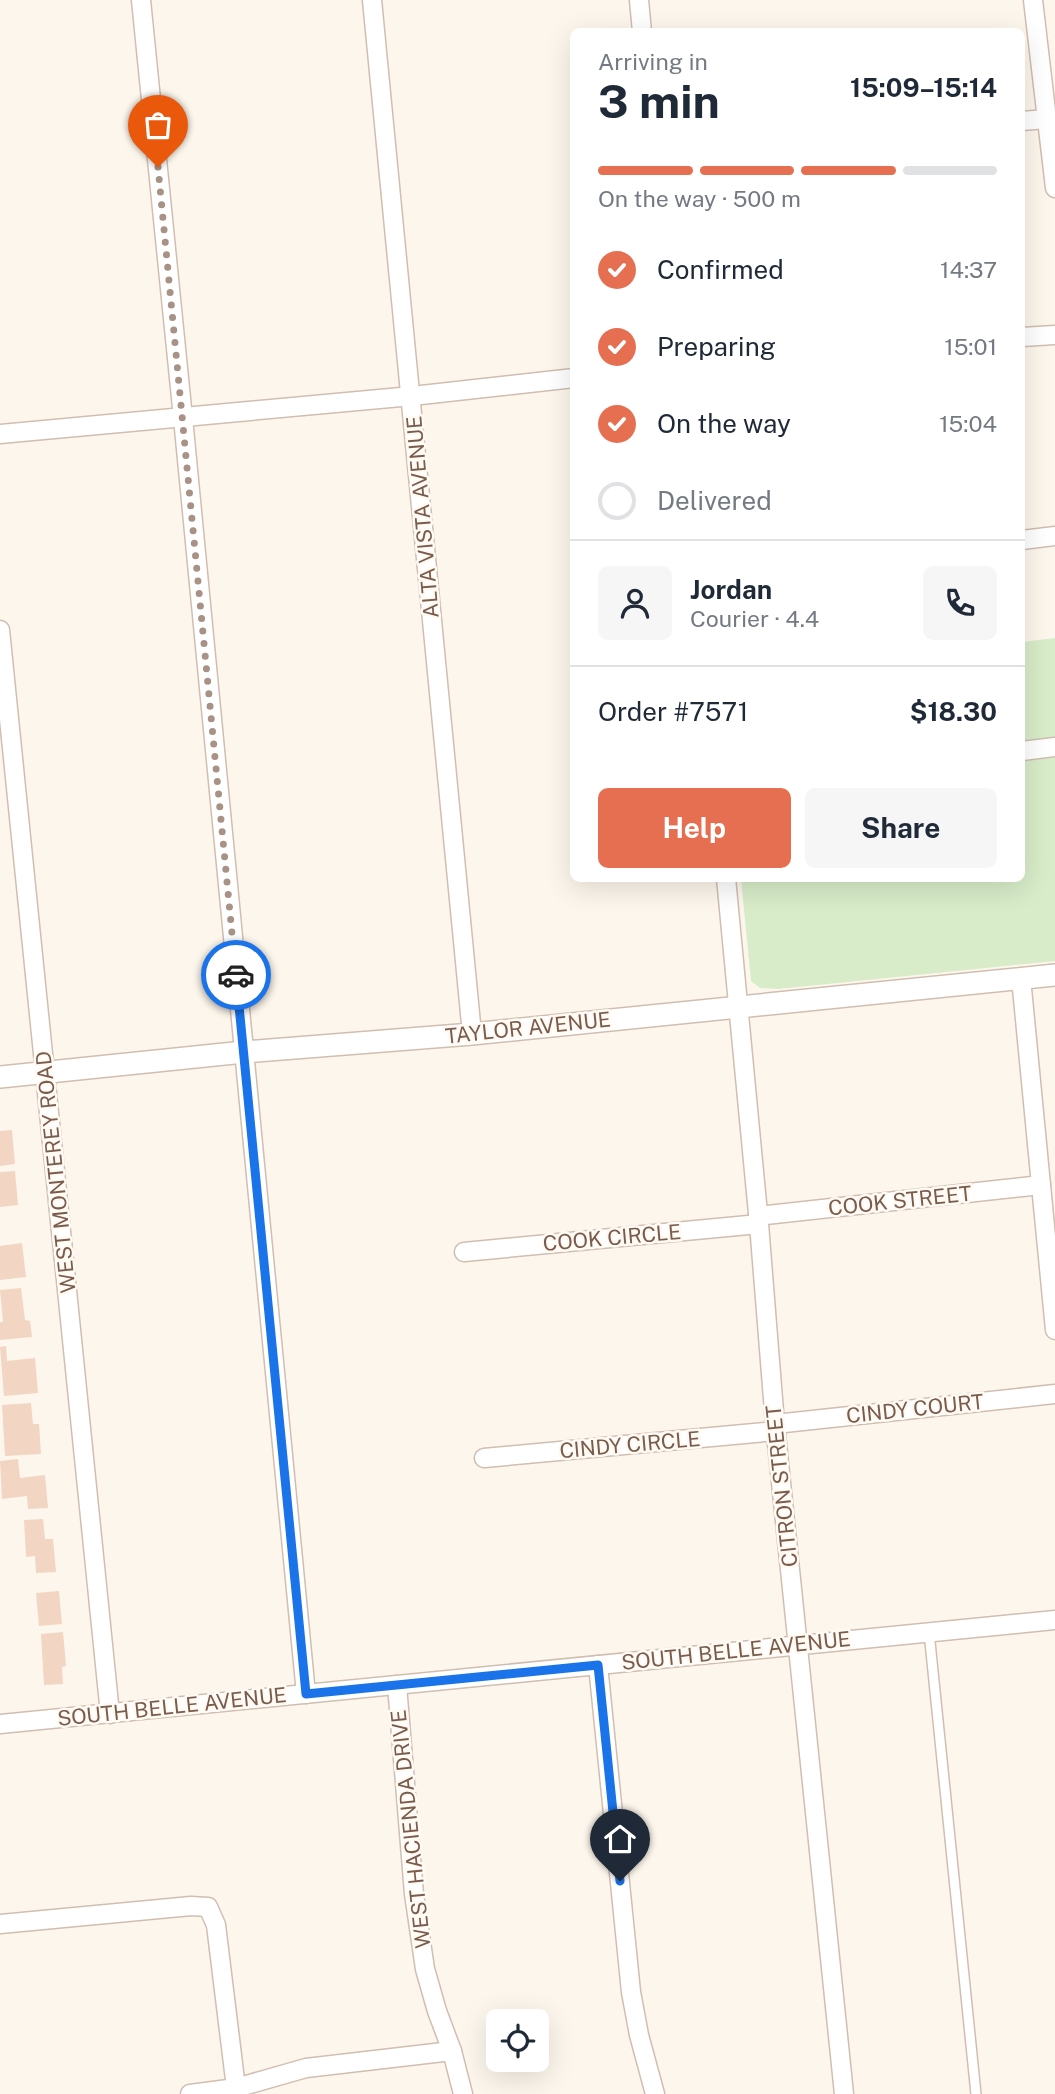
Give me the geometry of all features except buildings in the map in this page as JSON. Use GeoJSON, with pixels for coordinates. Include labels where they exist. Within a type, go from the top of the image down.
{"type":"FeatureCollection","features":[{"type":"Feature","properties":{"kind":"street"},"geometry":{"type":"LineString","coordinates":[[141,0],[306,1694]]}},
{"type":"Feature","properties":{"kind":"street","name":"ALTA VISTA AVENUE"},"geometry":{"type":"LineString","coordinates":[[372,0],[472,1034]]}},
{"type":"Feature","properties":{"kind":"street"},"geometry":{"type":"LineString","coordinates":[[639,0],[642,28]]}},
{"type":"Feature","properties":{"kind":"street"},"geometry":{"type":"LineString","coordinates":[[1033,0],[1055,188]]}},
{"type":"Feature","properties":{"kind":"street"},"geometry":{"type":"LineString","coordinates":[[1025,121],[1046,119]]}},
{"type":"Feature","properties":{"kind":"street"},"geometry":{"type":"LineString","coordinates":[[1025,337],[1055,335]]}},
{"type":"Feature","properties":{"kind":"street"},"geometry":{"type":"LineString","coordinates":[[0,434],[412,396],[570,378]]}},
{"type":"Feature","properties":{"kind":"street"},"geometry":{"type":"LineString","coordinates":[[1025,540],[1055,536]]}},
{"type":"Feature","properties":{"kind":"street","name":"WEST MONTEREY ROAD"},"geometry":{"type":"LineString","coordinates":[[0,630],[110,1714]]}},
{"type":"Feature","properties":{"kind":"street"},"geometry":{"type":"LineString","coordinates":[[1025,751],[1055,747]]}},
{"type":"Feature","properties":{"kind":"street","name":"CITRON STREET"},"geometry":{"type":"LineString","coordinates":[[726,882],[776,1428],[844,2094]]}},
{"type":"Feature","properties":{"kind":"street","name":"TAYLOR AVENUE"},"geometry":{"type":"LineString","coordinates":[[0,1077],[244,1052],[472,1034],[1055,975]]}},
{"type":"Feature","properties":{"kind":"street"},"geometry":{"type":"LineString","coordinates":[[1021,978],[1055,1330]]}},
{"type":"Feature","properties":{"kind":"street","name":"COOK STREET"},"geometry":{"type":"LineString","coordinates":[[759,1220],[1041,1185]]}},
{"type":"Feature","properties":{"kind":"street","name":"COOK CIRCLE"},"geometry":{"type":"LineString","coordinates":[[464,1252],[759,1220]]}},
{"type":"Feature","properties":{"kind":"street","name":"CINDY COURT"},"geometry":{"type":"LineString","coordinates":[[776,1428],[1055,1394]]}},
{"type":"Feature","properties":{"kind":"street","name":"CINDY CIRCLE"},"geometry":{"type":"LineString","coordinates":[[484,1458],[776,1428]]}},
{"type":"Feature","properties":{"kind":"street","name":"SOUTH BELLE AVENUE"},"geometry":{"type":"LineString","coordinates":[[0,1724],[1055,1620]]}},
{"type":"Feature","properties":{"kind":"street"},"geometry":{"type":"LineString","coordinates":[[598,1665],[631,1992],[655,2094]]}},
{"type":"Feature","properties":{"kind":"street","name":"WEST HACIENDA DRIVE"},"geometry":{"type":"LineString","coordinates":[[397,1685],[414,1894],[423,1957],[463,2094]]}},
{"type":"Feature","properties":{"kind":"street"},"geometry":{"type":"LineString","coordinates":[[0,1924],[191,1906],[208,1907],[216,1925],[236,2088]]}},
{"type":"Feature","properties":{"kind":"street"},"geometry":{"type":"LineString","coordinates":[[190,2094],[236,2088],[306,2068],[452,2052]]}},
{"type":"Feature","properties":{"kind":"lane"},"geometry":{"type":"LineString","coordinates":[[929,1632],[976,2094]]}},
{"type":"Feature","properties":{"kind":"green space"},"geometry":{"type":"Polygon","coordinates":[[[1055,638],[1055,961],[778,989],[760,988],[751,981],[741,882],[1025,882],[1025,642],[1055,638]]]}},
{"type":"Feature","properties":{"kind":"way so far"},"geometry":{"type":"LineString","coordinates":[[158,167],[236,975]]}},
{"type":"Feature","properties":{"kind":"route"},"geometry":{"type":"LineString","coordinates":[[236,975],[306,1694],[598,1665],[620,1881]]}}]}
